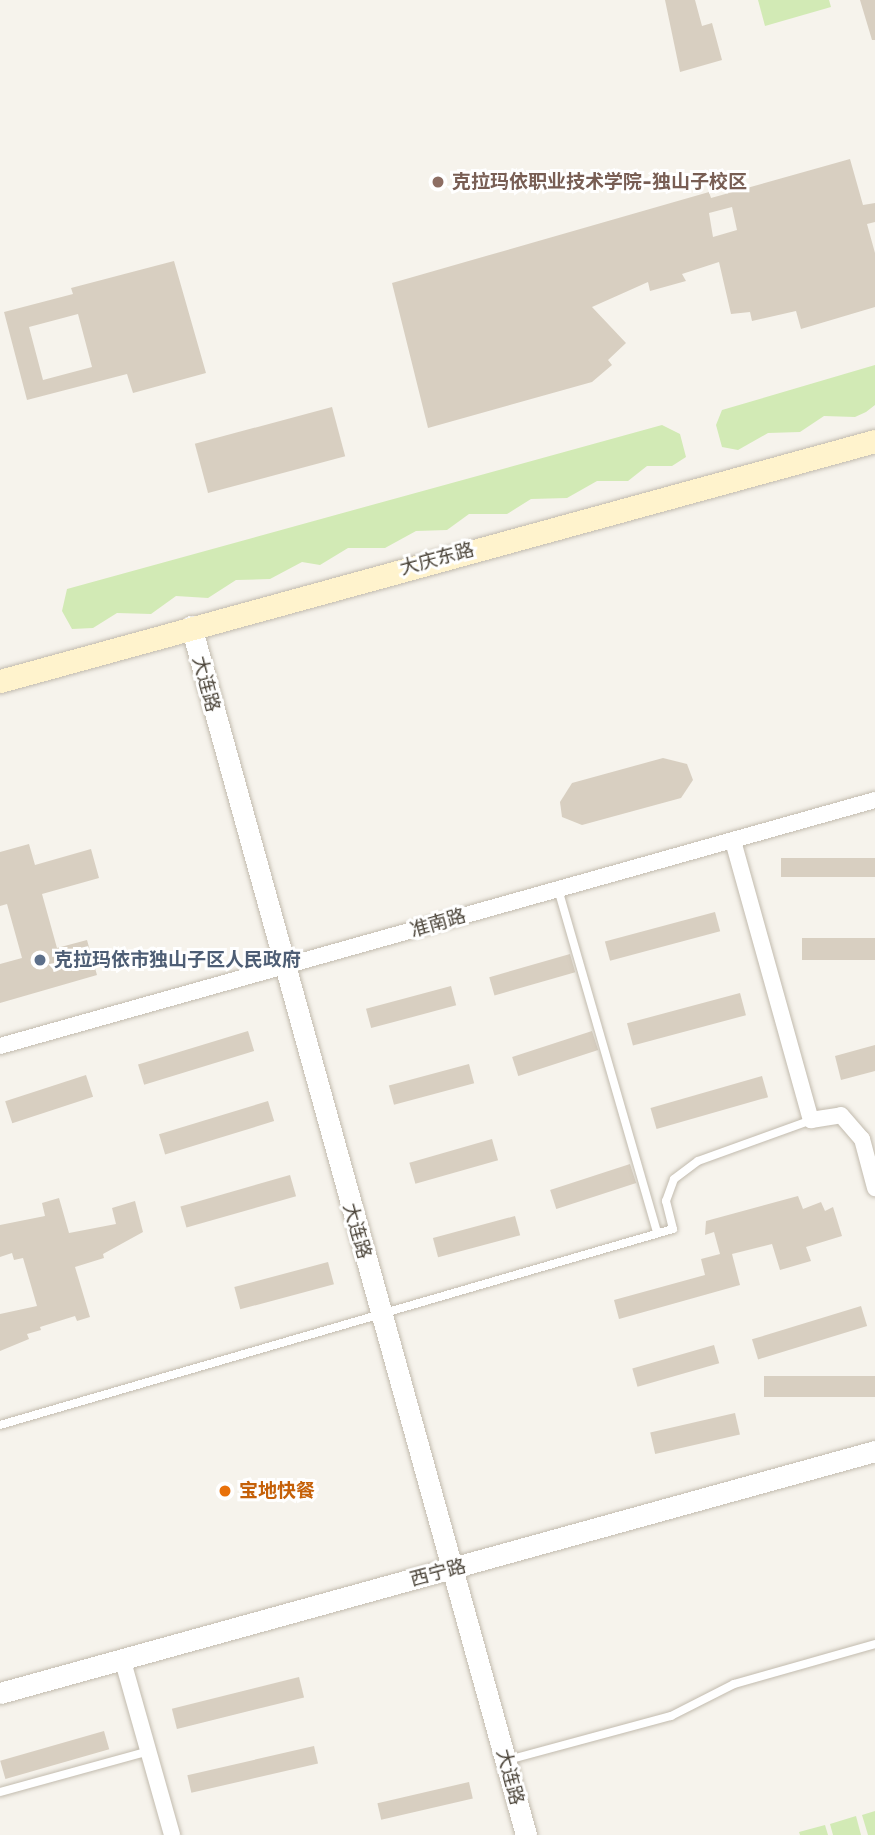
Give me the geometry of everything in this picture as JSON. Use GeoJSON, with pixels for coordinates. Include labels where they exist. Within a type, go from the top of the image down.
{"type":"FeatureCollection","features":[{"type":"Feature","properties":{"kind":"main road","name":"大庆东路"},"geometry":{"type":"LineString","coordinates":[[0,681],[191,626],[875,441]]}},
{"type":"Feature","properties":{"kind":"street","name":"大连路"},"geometry":{"type":"LineString","coordinates":[[191,626],[283,967],[526,1835]]}},
{"type":"Feature","properties":{"kind":"street","name":"准南路"},"geometry":{"type":"LineString","coordinates":[[0,1046],[875,800]]}},
{"type":"Feature","properties":{"kind":"street"},"geometry":{"type":"LineString","coordinates":[[733,841],[811,1120],[841,1115],[862,1139],[875,1188]]}},
{"type":"Feature","properties":{"kind":"street","name":"西宁路"},"geometry":{"type":"LineString","coordinates":[[0,1693],[875,1451]]}},
{"type":"Feature","properties":{"kind":"street"},"geometry":{"type":"LineString","coordinates":[[122,1658],[172,1835]]}},
{"type":"Feature","properties":{"kind":"lane"},"geometry":{"type":"LineString","coordinates":[[558,889],[657,1233]]}},
{"type":"Feature","properties":{"kind":"lane"},"geometry":{"type":"LineString","coordinates":[[0,1425],[673,1229],[666,1201],[674,1179],[698,1161],[811,1120]]}},
{"type":"Feature","properties":{"kind":"lane"},"geometry":{"type":"LineString","coordinates":[[505,1760],[671,1716],[734,1684],[875,1644]]}},
{"type":"Feature","properties":{"kind":"lane"},"geometry":{"type":"LineString","coordinates":[[0,1793],[149,1751]]}},
{"type":"Feature","properties":{"kind":"green space"},"geometry":{"type":"Polygon","coordinates":[[[758,0],[829,0],[831,7],[765,26],[758,0]]]}},
{"type":"Feature","properties":{"kind":"green space"},"geometry":{"type":"Polygon","coordinates":[[[875,365],[875,405],[866,412],[855,417],[824,416],[800,432],[768,433],[738,450],[722,447],[716,425],[722,410],[875,365]]]}},
{"type":"Feature","properties":{"kind":"green space"},"geometry":{"type":"Polygon","coordinates":[[[662,425],[680,434],[686,457],[672,466],[647,466],[628,481],[597,481],[567,498],[531,499],[507,514],[469,514],[447,530],[416,531],[385,548],[348,548],[320,565],[302,562],[270,579],[236,580],[208,598],[176,596],[151,614],[117,613],[93,628],[72,629],[62,611],[67,589],[662,425]]]}},
{"type":"Feature","properties":{"kind":"green space"},"geometry":{"type":"Polygon","coordinates":[[[875,1811],[875,1835],[868,1835],[862,1815],[875,1811]]]}},
{"type":"Feature","properties":{"kind":"green space"},"geometry":{"type":"Polygon","coordinates":[[[856,1816],[861,1835],[833,1835],[830,1824],[856,1816]]]}},
{"type":"Feature","properties":{"kind":"green space"},"geometry":{"type":"Polygon","coordinates":[[[825,1825],[828,1835],[800,1835],[799,1832],[825,1825]]]}},
{"type":"Feature","properties":{"kind":"building"},"geometry":{"type":"Polygon","coordinates":[[[665,0],[695,0],[702,26],[712,23],[722,60],[680,72],[665,0]]]}},
{"type":"Feature","properties":{"kind":"building"},"geometry":{"type":"Polygon","coordinates":[[[860,0],[875,0],[875,40],[872,40],[860,0]]]}},
{"type":"Feature","properties":{"kind":"building"},"geometry":{"type":"Polygon","coordinates":[[[850,159],[863,205],[875,203],[875,222],[867,224],[875,253],[875,307],[801,329],[796,311],[752,321],[750,312],[731,314],[719,262],[682,274],[686,281],[650,291],[648,282],[592,307],[626,343],[608,360],[612,365],[592,382],[428,428],[392,283],[709,192],[711,198],[850,159]],[[732,207],[709,213],[713,237],[737,230],[732,207]]]}},
{"type":"Feature","properties":{"kind":"building"},"geometry":{"type":"Polygon","coordinates":[[[174,261],[206,373],[133,393],[127,374],[27,400],[4,312],[73,294],[71,288],[174,261]],[[78,314],[29,327],[43,380],[92,367],[78,314]]]}},
{"type":"Feature","properties":{"kind":"building"},"geometry":{"type":"Polygon","coordinates":[[[332,407],[345,456],[208,493],[195,444],[332,407]]]}},
{"type":"Feature","properties":{"kind":"building"},"geometry":{"type":"Polygon","coordinates":[[[663,758],[687,764],[693,780],[681,798],[582,825],[562,817],[560,802],[572,783],[663,758]]]}},
{"type":"Feature","properties":{"kind":"building"},"geometry":{"type":"Polygon","coordinates":[[[29,844],[35,865],[91,849],[99,878],[42,894],[57,948],[87,940],[97,975],[0,1003],[0,964],[22,958],[7,904],[0,906],[0,852],[29,844]]]}},
{"type":"Feature","properties":{"kind":"building"},"geometry":{"type":"Polygon","coordinates":[[[781,858],[875,858],[875,877],[781,877],[781,858]]]}},
{"type":"Feature","properties":{"kind":"building"},"geometry":{"type":"Polygon","coordinates":[[[715,912],[720,931],[610,961],[605,942],[715,912]]]}},
{"type":"Feature","properties":{"kind":"building"},"geometry":{"type":"Polygon","coordinates":[[[802,938],[875,938],[875,960],[802,960],[802,938]]]}},
{"type":"Feature","properties":{"kind":"building"},"geometry":{"type":"Polygon","coordinates":[[[570,954],[575,972],[494,995],[489,977],[570,954]]]}},
{"type":"Feature","properties":{"kind":"building"},"geometry":{"type":"Polygon","coordinates":[[[451,986],[456,1005],[371,1028],[366,1009],[451,986]]]}},
{"type":"Feature","properties":{"kind":"building"},"geometry":{"type":"Polygon","coordinates":[[[740,993],[746,1015],[633,1045],[627,1023],[740,993]]]}},
{"type":"Feature","properties":{"kind":"building"},"geometry":{"type":"Polygon","coordinates":[[[248,1031],[254,1051],[144,1085],[138,1065],[248,1031]]]}},
{"type":"Feature","properties":{"kind":"building"},"geometry":{"type":"Polygon","coordinates":[[[592,1031],[598,1050],[518,1076],[512,1057],[592,1031]]]}},
{"type":"Feature","properties":{"kind":"building"},"geometry":{"type":"Polygon","coordinates":[[[875,1045],[875,1071],[841,1080],[835,1056],[875,1045]]]}},
{"type":"Feature","properties":{"kind":"building"},"geometry":{"type":"Polygon","coordinates":[[[469,1064],[474,1083],[394,1105],[389,1085],[469,1064]]]}},
{"type":"Feature","properties":{"kind":"building"},"geometry":{"type":"Polygon","coordinates":[[[86,1075],[93,1097],[12,1123],[5,1101],[86,1075]]]}},
{"type":"Feature","properties":{"kind":"building"},"geometry":{"type":"Polygon","coordinates":[[[762,1076],[768,1097],[657,1129],[650,1108],[762,1076]]]}},
{"type":"Feature","properties":{"kind":"building"},"geometry":{"type":"Polygon","coordinates":[[[268,1101],[274,1121],[165,1154],[159,1134],[268,1101]]]}},
{"type":"Feature","properties":{"kind":"building"},"geometry":{"type":"Polygon","coordinates":[[[492,1139],[498,1160],[415,1184],[409,1163],[492,1139]]]}},
{"type":"Feature","properties":{"kind":"building"},"geometry":{"type":"Polygon","coordinates":[[[630,1164],[636,1183],[556,1209],[550,1190],[630,1164]]]}},
{"type":"Feature","properties":{"kind":"building"},"geometry":{"type":"Polygon","coordinates":[[[290,1175],[296,1196],[186,1228],[180,1206],[290,1175]]]}},
{"type":"Feature","properties":{"kind":"building"},"geometry":{"type":"Polygon","coordinates":[[[798,1196],[803,1209],[821,1202],[825,1211],[833,1207],[842,1236],[806,1247],[811,1261],[780,1270],[772,1244],[732,1254],[740,1285],[619,1319],[614,1300],[705,1275],[701,1259],[720,1254],[714,1232],[705,1235],[706,1221],[798,1196]]]}},
{"type":"Feature","properties":{"kind":"building"},"geometry":{"type":"Polygon","coordinates":[[[59,1198],[69,1233],[116,1224],[112,1208],[135,1201],[143,1232],[103,1254],[104,1258],[75,1267],[90,1317],[77,1321],[75,1316],[40,1327],[41,1330],[27,1334],[29,1339],[0,1351],[0,1314],[37,1306],[23,1258],[14,1260],[12,1253],[0,1257],[0,1225],[45,1216],[42,1203],[59,1198]]]}},
{"type":"Feature","properties":{"kind":"building"},"geometry":{"type":"Polygon","coordinates":[[[515,1216],[520,1235],[438,1257],[433,1238],[515,1216]]]}},
{"type":"Feature","properties":{"kind":"building"},"geometry":{"type":"Polygon","coordinates":[[[328,1262],[334,1284],[240,1309],[234,1287],[328,1262]]]}},
{"type":"Feature","properties":{"kind":"building"},"geometry":{"type":"Polygon","coordinates":[[[861,1306],[867,1326],[758,1359],[752,1339],[861,1306]]]}},
{"type":"Feature","properties":{"kind":"building"},"geometry":{"type":"Polygon","coordinates":[[[714,1345],[719,1363],[638,1387],[632,1368],[714,1345]]]}},
{"type":"Feature","properties":{"kind":"building"},"geometry":{"type":"Polygon","coordinates":[[[764,1376],[875,1376],[875,1397],[764,1397],[764,1376]]]}},
{"type":"Feature","properties":{"kind":"building"},"geometry":{"type":"Polygon","coordinates":[[[735,1413],[740,1434],[655,1454],[650,1433],[735,1413]]]}},
{"type":"Feature","properties":{"kind":"building"},"geometry":{"type":"Polygon","coordinates":[[[299,1677],[304,1697],[177,1729],[172,1709],[299,1677]]]}},
{"type":"Feature","properties":{"kind":"building"},"geometry":{"type":"Polygon","coordinates":[[[104,1731],[109,1749],[5,1779],[0,1761],[104,1731]]]}},
{"type":"Feature","properties":{"kind":"building"},"geometry":{"type":"Polygon","coordinates":[[[314,1746],[318,1764],[191,1793],[187,1775],[314,1746]]]}},
{"type":"Feature","properties":{"kind":"building"},"geometry":{"type":"Polygon","coordinates":[[[469,1782],[473,1799],[381,1820],[377,1803],[469,1782]]]}},
{"type":"Feature","properties":{"kind":"place","name":"克拉玛依职业技术学院-独山子校区"},"geometry":{"type":"Point","coordinates":[438,182]}},
{"type":"Feature","properties":{"kind":"place","name":"克拉玛依市独山子区人民政府"},"geometry":{"type":"Point","coordinates":[40,960]}},
{"type":"Feature","properties":{"kind":"place","name":"宝地快餐"},"geometry":{"type":"Point","coordinates":[225,1491]}}]}
